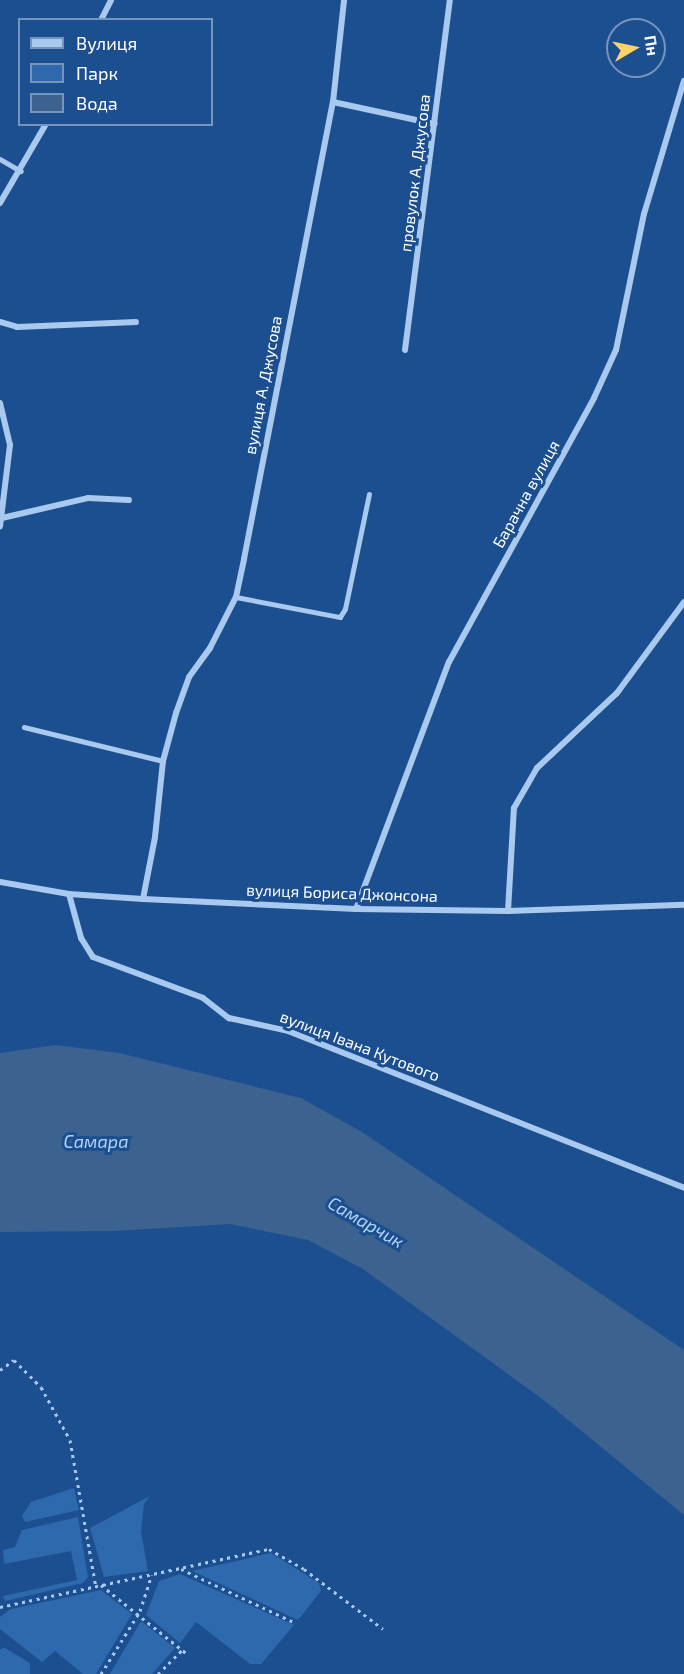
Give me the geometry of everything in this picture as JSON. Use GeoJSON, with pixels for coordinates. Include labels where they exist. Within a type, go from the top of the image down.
{"type":"FeatureCollection","features":[{"type":"Feature","properties":{"kind":"street"},"geometry":{"type":"LineString","coordinates":[[102,18],[111,0]]}},
{"type":"Feature","properties":{"kind":"street","name":"вулиця А. Джусова"},"geometry":{"type":"LineString","coordinates":[[143,899],[155,837],[163,761],[189,677],[210,648],[236,597],[333,102],[344,0]]}},
{"type":"Feature","properties":{"kind":"street","name":"провулок А. Джусова"},"geometry":{"type":"LineString","coordinates":[[405,350],[450,0]]}},
{"type":"Feature","properties":{"kind":"street","name":"Барачна вулиця"},"geometry":{"type":"LineString","coordinates":[[356,909],[449,662],[594,398],[616,350],[645,214],[684,81]]}},
{"type":"Feature","properties":{"kind":"street"},"geometry":{"type":"LineString","coordinates":[[333,102],[435,124]]}},
{"type":"Feature","properties":{"kind":"street"},"geometry":{"type":"LineString","coordinates":[[0,203],[21,171],[45,126]]}},
{"type":"Feature","properties":{"kind":"street"},"geometry":{"type":"LineString","coordinates":[[0,322],[17,327],[136,322]]}},
{"type":"Feature","properties":{"kind":"street"},"geometry":{"type":"LineString","coordinates":[[0,403],[10,445],[0,526]]}},
{"type":"Feature","properties":{"kind":"street"},"geometry":{"type":"LineString","coordinates":[[2,518],[88,498],[129,500]]}},
{"type":"Feature","properties":{"kind":"street"},"geometry":{"type":"LineString","coordinates":[[508,911],[514,808],[537,768],[617,693],[684,602]]}},
{"type":"Feature","properties":{"kind":"street","name":"вулиця Бориса Джонсона"},"geometry":{"type":"LineString","coordinates":[[0,882],[69,894],[356,909],[508,911],[684,905]]}},
{"type":"Feature","properties":{"kind":"street","name":"вулиця Івана Кутового"},"geometry":{"type":"LineString","coordinates":[[69,894],[81,938],[93,957],[203,998],[229,1018],[288,1031],[684,1188]]}},
{"type":"Feature","properties":{"kind":"lane"},"geometry":{"type":"LineString","coordinates":[[0,159],[21,171]]}},
{"type":"Feature","properties":{"kind":"lane"},"geometry":{"type":"LineString","coordinates":[[236,597],[340,617],[345,609],[369,494]]}},
{"type":"Feature","properties":{"kind":"lane"},"geometry":{"type":"LineString","coordinates":[[24,727],[163,761]]}},
{"type":"Feature","properties":{"kind":"path"},"geometry":{"type":"LineString","coordinates":[[0,1370],[14,1360],[41,1387],[70,1440],[96,1587]]}},
{"type":"Feature","properties":{"kind":"path"},"geometry":{"type":"LineString","coordinates":[[0,1607],[269,1549],[304,1569],[383,1629]]}},
{"type":"Feature","properties":{"kind":"path"},"geometry":{"type":"LineString","coordinates":[[179,1569],[296,1623]]}},
{"type":"Feature","properties":{"kind":"path"},"geometry":{"type":"LineString","coordinates":[[101,1674],[138,1615],[152,1575]]}},
{"type":"Feature","properties":{"kind":"path"},"geometry":{"type":"LineString","coordinates":[[101,1585],[187,1654]]}},
{"type":"Feature","properties":{"kind":"path"},"geometry":{"type":"LineString","coordinates":[[158,1674],[182,1650]]}},
{"type":"Feature","properties":{"kind":"green space"},"geometry":{"type":"Polygon","coordinates":[[[74,1488],[79,1510],[25,1522],[22,1516],[31,1502],[74,1488]]]}},
{"type":"Feature","properties":{"kind":"green space"},"geometry":{"type":"Polygon","coordinates":[[[150,1496],[144,1504],[141,1532],[148,1571],[104,1577],[90,1528],[150,1496]]]}},
{"type":"Feature","properties":{"kind":"green space"},"geometry":{"type":"Polygon","coordinates":[[[78,1517],[88,1577],[83,1583],[5,1601],[3,1596],[77,1580],[71,1551],[4,1564],[3,1550],[15,1547],[22,1530],[78,1517]]]}},
{"type":"Feature","properties":{"kind":"green space"},"geometry":{"type":"Polygon","coordinates":[[[271,1553],[319,1583],[321,1591],[298,1620],[192,1571],[271,1553]]]}},
{"type":"Feature","properties":{"kind":"green space"},"geometry":{"type":"Polygon","coordinates":[[[180,1574],[294,1625],[261,1664],[250,1664],[196,1622],[180,1643],[146,1615],[159,1581],[180,1574]]]}},
{"type":"Feature","properties":{"kind":"green space"},"geometry":{"type":"Polygon","coordinates":[[[101,1590],[132,1614],[96,1674],[83,1674],[55,1651],[42,1662],[0,1629],[0,1617],[11,1609],[101,1590]]]}},
{"type":"Feature","properties":{"kind":"green space"},"geometry":{"type":"Polygon","coordinates":[[[141,1621],[175,1648],[152,1674],[110,1674],[141,1621]]]}},
{"type":"Feature","properties":{"kind":"green space"},"geometry":{"type":"Polygon","coordinates":[[[5,1648],[30,1663],[30,1674],[0,1674],[0,1649],[5,1648]]]}},
{"type":"Feature","properties":{"kind":"water","name":"Самара"},"geometry":{"type":"Polygon","coordinates":[[[56,1045],[119,1053],[301,1098],[362,1132],[684,1350],[684,1515],[545,1401],[363,1269],[308,1240],[230,1224],[113,1231],[0,1232],[0,1053],[56,1045]]]}},
{"type":"Feature","properties":{"kind":"water label","name":"Самарчик"},"geometry":{"type":"Point","coordinates":[366,1222]}}]}
